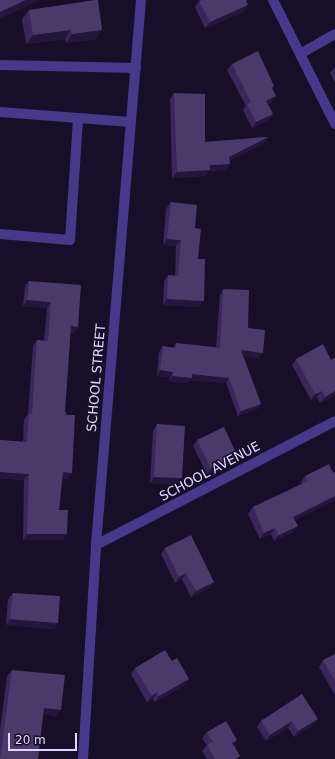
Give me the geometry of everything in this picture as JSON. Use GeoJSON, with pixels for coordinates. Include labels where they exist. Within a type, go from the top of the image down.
{"type":"FeatureCollection","features":[{"type":"Feature","properties":{"kind":"street","name":"SCHOOL STREET"},"geometry":{"type":"LineString","coordinates":[[82,759],[96,545],[141,0]]}},
{"type":"Feature","properties":{"kind":"street"},"geometry":{"type":"LineString","coordinates":[[274,0],[335,124]]}},
{"type":"Feature","properties":{"kind":"street"},"geometry":{"type":"LineString","coordinates":[[300,54],[335,34]]}},
{"type":"Feature","properties":{"kind":"street"},"geometry":{"type":"LineString","coordinates":[[0,65],[136,68]]}},
{"type":"Feature","properties":{"kind":"street"},"geometry":{"type":"LineString","coordinates":[[0,112],[131,122]]}},
{"type":"Feature","properties":{"kind":"street"},"geometry":{"type":"LineString","coordinates":[[0,234],[70,240],[78,119]]}},
{"type":"Feature","properties":{"kind":"street","name":"SCHOOL AVENUE"},"geometry":{"type":"LineString","coordinates":[[96,545],[335,421]]}},
{"type":"Feature","properties":{"kind":"building"},"geometry":{"type":"Polygon","coordinates":[[[0,0],[26,0],[0,12],[0,0]]]}},
{"type":"Feature","properties":{"kind":"building"},"geometry":{"type":"Polygon","coordinates":[[[98,0],[102,30],[72,34],[71,30],[33,35],[29,10],[98,0]]]}},
{"type":"Feature","properties":{"kind":"building"},"geometry":{"type":"Polygon","coordinates":[[[246,0],[248,5],[210,22],[199,1],[246,0]]]}},
{"type":"Feature","properties":{"kind":"building"},"geometry":{"type":"Polygon","coordinates":[[[258,51],[274,86],[272,88],[276,96],[266,101],[273,114],[256,122],[247,104],[251,102],[232,64],[258,51]]]}},
{"type":"Feature","properties":{"kind":"building"},"geometry":{"type":"Polygon","coordinates":[[[174,93],[205,94],[205,142],[268,137],[229,157],[230,164],[210,165],[210,170],[177,172],[174,93]]]}},
{"type":"Feature","properties":{"kind":"building"},"geometry":{"type":"Polygon","coordinates":[[[171,202],[197,205],[195,228],[201,229],[198,259],[205,259],[204,301],[167,299],[168,275],[178,276],[181,240],[167,239],[171,202]]]}},
{"type":"Feature","properties":{"kind":"building"},"geometry":{"type":"Polygon","coordinates":[[[29,281],[81,285],[78,327],[71,326],[65,411],[66,415],[75,415],[72,473],[63,472],[59,510],[68,510],[67,534],[27,534],[29,474],[0,472],[0,440],[27,442],[29,414],[32,414],[37,340],[48,341],[51,302],[27,300],[29,281]]]}},
{"type":"Feature","properties":{"kind":"building"},"geometry":{"type":"Polygon","coordinates":[[[223,289],[249,290],[248,328],[265,330],[263,353],[241,350],[261,404],[241,411],[229,378],[192,374],[192,378],[173,376],[173,372],[160,370],[163,346],[176,348],[176,343],[220,348],[223,289]]]}},
{"type":"Feature","properties":{"kind":"building"},"geometry":{"type":"Polygon","coordinates":[[[323,344],[331,360],[335,358],[335,391],[325,397],[322,391],[315,394],[296,359],[323,344]]]}},
{"type":"Feature","properties":{"kind":"building"},"geometry":{"type":"Polygon","coordinates":[[[157,424],[185,426],[182,478],[154,477],[157,424]]]}},
{"type":"Feature","properties":{"kind":"building"},"geometry":{"type":"Polygon","coordinates":[[[224,427],[237,455],[211,468],[197,440],[224,427]]]}},
{"type":"Feature","properties":{"kind":"building"},"geometry":{"type":"Polygon","coordinates":[[[329,464],[333,473],[335,472],[335,496],[293,517],[298,526],[279,535],[275,528],[264,533],[253,507],[308,481],[305,476],[329,464]]]}},
{"type":"Feature","properties":{"kind":"building"},"geometry":{"type":"Polygon","coordinates":[[[191,535],[214,582],[196,591],[186,573],[179,577],[165,548],[191,535]]]}},
{"type":"Feature","properties":{"kind":"building"},"geometry":{"type":"Polygon","coordinates":[[[13,593],[60,596],[58,623],[10,619],[13,593]]]}},
{"type":"Feature","properties":{"kind":"building"},"geometry":{"type":"Polygon","coordinates":[[[165,650],[172,661],[177,658],[189,679],[159,696],[157,692],[152,696],[135,668],[165,650]]]}},
{"type":"Feature","properties":{"kind":"building"},"geometry":{"type":"Polygon","coordinates":[[[335,654],[335,681],[323,660],[335,654]]]}},
{"type":"Feature","properties":{"kind":"building"},"geometry":{"type":"Polygon","coordinates":[[[12,670],[65,675],[61,710],[44,708],[38,759],[0,759],[12,670]]]}},
{"type":"Feature","properties":{"kind":"building"},"geometry":{"type":"Polygon","coordinates":[[[302,694],[318,719],[298,731],[292,721],[270,735],[261,721],[302,694]]]}},
{"type":"Feature","properties":{"kind":"building"},"geometry":{"type":"Polygon","coordinates":[[[226,721],[237,740],[232,743],[240,756],[234,759],[215,759],[207,745],[213,742],[207,732],[226,721]]]}}]}
